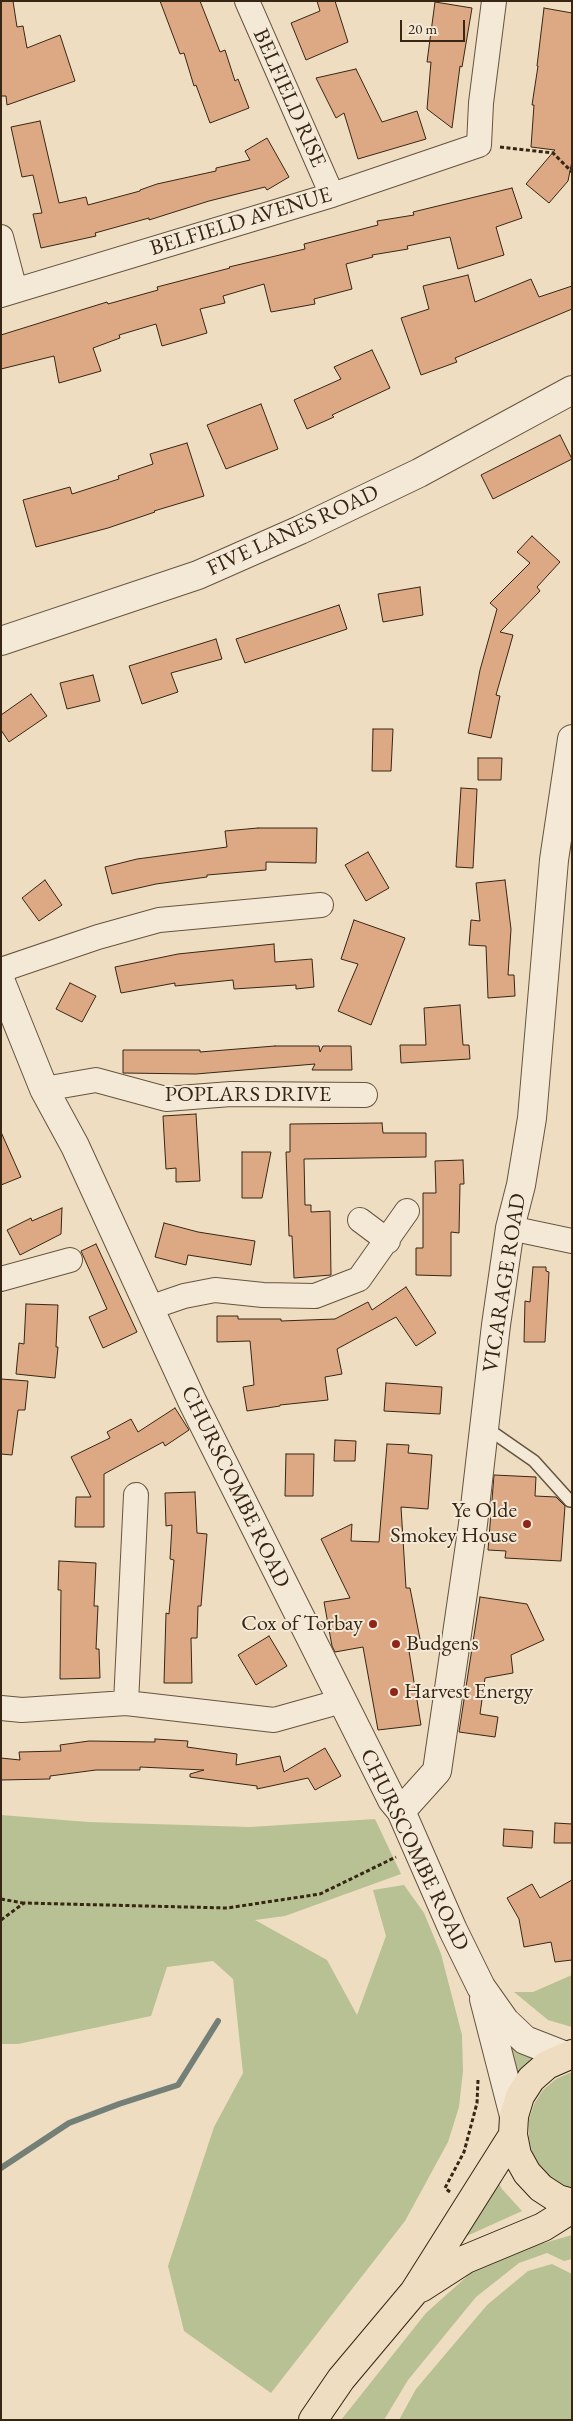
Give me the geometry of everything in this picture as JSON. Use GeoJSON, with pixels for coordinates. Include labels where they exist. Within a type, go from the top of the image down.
{"type":"FeatureCollection","features":[{"type":"Feature","properties":{"kind":"highway"},"geometry":{"type":"LineString","coordinates":[[313,2420],[341,2379],[414,2292],[467,2208],[513,2126],[520,2096],[531,2079],[547,2064],[569,2055]]}},
{"type":"Feature","properties":{"kind":"highway"},"geometry":{"type":"LineString","coordinates":[[513,2126],[517,2155],[527,2174],[541,2188],[558,2200],[572,2203]]}},
{"type":"Feature","properties":{"kind":"highway"},"geometry":{"type":"LineString","coordinates":[[414,2292],[466,2259],[543,2227],[572,2209]]}},
{"type":"Feature","properties":{"kind":"street","name":"BELFIELD RISE"},"geometry":{"type":"LineString","coordinates":[[246,1],[332,195]]}},
{"type":"Feature","properties":{"kind":"street"},"geometry":{"type":"LineString","coordinates":[[480,145],[481,103],[494,1]]}},
{"type":"Feature","properties":{"kind":"street","name":"BELFIELD AVENUE"},"geometry":{"type":"LineString","coordinates":[[8,293],[332,195],[480,145]]}},
{"type":"Feature","properties":{"kind":"street"},"geometry":{"type":"LineString","coordinates":[[1,237],[8,293]]}},
{"type":"Feature","properties":{"kind":"street","name":"FIVE LANES ROAD"},"geometry":{"type":"LineString","coordinates":[[1,641],[198,575],[300,530],[419,473],[572,390]]}},
{"type":"Feature","properties":{"kind":"street","name":"VICARAGE ROAD"},"geometry":{"type":"LineString","coordinates":[[400,1811],[436,1771],[473,1579],[485,1427],[496,1324],[510,1228],[521,1185],[532,1118],[554,860],[572,739]]}},
{"type":"Feature","properties":{"kind":"street"},"geometry":{"type":"LineString","coordinates":[[1,970],[98,937],[159,920],[321,905]]}},
{"type":"Feature","properties":{"kind":"street","name":"CHURSCOMBE ROAD"},"geometry":{"type":"LineString","coordinates":[[1,982],[44,1089],[74,1146],[193,1403],[392,1800],[400,1811],[481,1987],[505,2021],[525,2040],[569,2055]]}},
{"type":"Feature","properties":{"kind":"street","name":"POPLARS DRIVE"},"geometry":{"type":"LineString","coordinates":[[44,1089],[96,1080],[166,1098],[231,1094],[365,1096]]}},
{"type":"Feature","properties":{"kind":"street"},"geometry":{"type":"LineString","coordinates":[[149,1308],[184,1296],[215,1290],[263,1296],[315,1296],[359,1279],[388,1241],[407,1211]]}},
{"type":"Feature","properties":{"kind":"street"},"geometry":{"type":"LineString","coordinates":[[360,1220],[388,1241]]}},
{"type":"Feature","properties":{"kind":"street"},"geometry":{"type":"LineString","coordinates":[[510,1228],[572,1241]]}},
{"type":"Feature","properties":{"kind":"street"},"geometry":{"type":"LineString","coordinates":[[1,1279],[70,1260]]}},
{"type":"Feature","properties":{"kind":"street"},"geometry":{"type":"LineString","coordinates":[[126,1703],[136,1495]]}},
{"type":"Feature","properties":{"kind":"street"},"geometry":{"type":"LineString","coordinates":[[1,1708],[22,1710],[126,1703],[274,1720],[342,1701]]}},
{"type":"Feature","properties":{"kind":"street","name":"CHURSCOMBE ROAD"},"geometry":{"type":"LineString","coordinates":[[481,1987],[513,2126]]}},
{"type":"Feature","properties":{"kind":"lane"},"geometry":{"type":"LineString","coordinates":[[485,1427],[534,1461],[570,1502]]}},
{"type":"Feature","properties":{"kind":"path"},"geometry":{"type":"LineString","coordinates":[[480,145],[553,153],[572,172]]}},
{"type":"Feature","properties":{"kind":"path"},"geometry":{"type":"LineString","coordinates":[[1,1899],[24,1903],[227,1908],[320,1894],[394,1858],[418,1853]]}},
{"type":"Feature","properties":{"kind":"path"},"geometry":{"type":"LineString","coordinates":[[1,1920],[24,1903]]}},
{"type":"Feature","properties":{"kind":"path"},"geometry":{"type":"LineString","coordinates":[[467,2208],[445,2188],[464,2152],[477,2103],[478,2072]]}},
{"type":"Feature","properties":{"kind":"green space"},"geometry":{"type":"Polygon","coordinates":[[[1,1815],[88,1822],[250,1827],[375,1819],[401,1874],[285,1916],[255,1920],[327,1960],[357,2015],[386,1936],[373,1890],[404,1885],[424,1913],[441,1954],[462,2035],[463,2071],[459,2107],[448,2142],[405,2221],[271,2393],[184,2331],[168,2266],[214,2127],[243,2073],[233,1979],[213,1961],[167,1967],[151,2016],[18,2044],[1,2044],[1,1815]]]}},
{"type":"Feature","properties":{"kind":"green space"},"geometry":{"type":"Polygon","coordinates":[[[572,1975],[572,2027],[548,2020],[514,1992],[533,1992],[572,1975]]]}},
{"type":"Feature","properties":{"kind":"green space"},"geometry":{"type":"Polygon","coordinates":[[[504,2032],[540,2057],[525,2066],[515,2076],[504,2032]]]}},
{"type":"Feature","properties":{"kind":"green space"},"geometry":{"type":"Polygon","coordinates":[[[572,2072],[572,2189],[553,2180],[541,2168],[532,2153],[529,2137],[529,2120],[534,2104],[543,2090],[556,2079],[572,2072]]]}},
{"type":"Feature","properties":{"kind":"green space"},"geometry":{"type":"Polygon","coordinates":[[[497,2179],[502,2189],[522,2211],[458,2240],[497,2179]]]}},
{"type":"Feature","properties":{"kind":"green space"},"geometry":{"type":"Polygon","coordinates":[[[572,2235],[572,2259],[564,2261],[547,2253],[519,2263],[476,2297],[408,2380],[384,2420],[341,2420],[426,2313],[473,2271],[509,2253],[572,2235]]]}},
{"type":"Feature","properties":{"kind":"green space"},"geometry":{"type":"Polygon","coordinates":[[[552,2264],[572,2274],[572,2420],[399,2420],[416,2389],[487,2305],[528,2271],[552,2264]]]}},
{"type":"Feature","properties":{"kind":"building"},"geometry":{"type":"Polygon","coordinates":[[[1,1],[13,1],[17,27],[23,26],[27,48],[60,35],[75,81],[7,105],[6,96],[1,96],[1,1]]]}},
{"type":"Feature","properties":{"kind":"building"},"geometry":{"type":"Polygon","coordinates":[[[160,1],[200,1],[220,52],[225,50],[235,81],[238,79],[249,108],[210,123],[196,85],[194,86],[184,53],[180,54],[160,1]]]}},
{"type":"Feature","properties":{"kind":"building"},"geometry":{"type":"Polygon","coordinates":[[[317,1],[335,1],[348,42],[306,60],[291,23],[320,11],[317,1]]]}},
{"type":"Feature","properties":{"kind":"building"},"geometry":{"type":"Polygon","coordinates":[[[435,2],[472,8],[462,67],[460,66],[452,128],[427,109],[431,62],[427,62],[435,2]]]}},
{"type":"Feature","properties":{"kind":"building"},"geometry":{"type":"Polygon","coordinates":[[[544,8],[572,13],[572,161],[568,181],[549,203],[526,184],[555,150],[531,147],[534,105],[532,105],[544,8]]]}},
{"type":"Feature","properties":{"kind":"building"},"geometry":{"type":"Polygon","coordinates":[[[356,69],[382,122],[417,111],[426,139],[358,159],[344,113],[336,118],[316,78],[356,69]]]}},
{"type":"Feature","properties":{"kind":"building"},"geometry":{"type":"Polygon","coordinates":[[[40,121],[59,203],[86,197],[88,205],[140,191],[157,184],[216,171],[216,168],[250,160],[245,151],[267,138],[289,177],[267,190],[265,187],[209,201],[149,220],[149,218],[95,233],[96,236],[41,248],[33,214],[42,213],[33,175],[22,177],[11,127],[40,121]]]}},
{"type":"Feature","properties":{"kind":"building"},"geometry":{"type":"Polygon","coordinates":[[[512,188],[522,218],[496,227],[504,255],[458,269],[450,237],[407,246],[408,249],[372,255],[373,257],[346,264],[352,289],[314,299],[315,304],[271,312],[264,284],[223,296],[225,303],[200,309],[207,333],[162,346],[156,324],[119,335],[120,338],[93,348],[101,371],[59,383],[54,356],[1,369],[1,335],[107,302],[108,304],[158,290],[157,287],[305,249],[304,244],[378,225],[377,221],[414,215],[413,212],[512,188]]]}},
{"type":"Feature","properties":{"kind":"building"},"geometry":{"type":"Polygon","coordinates":[[[468,275],[475,302],[531,279],[539,297],[572,286],[572,309],[455,358],[457,362],[421,375],[401,318],[429,309],[423,286],[468,275]]]}},
{"type":"Feature","properties":{"kind":"building"},"geometry":{"type":"Polygon","coordinates":[[[372,350],[390,388],[307,429],[294,400],[341,379],[334,367],[372,350]]]}},
{"type":"Feature","properties":{"kind":"building"},"geometry":{"type":"Polygon","coordinates":[[[261,404],[278,449],[226,469],[207,425],[261,404]]]}},
{"type":"Feature","properties":{"kind":"building"},"geometry":{"type":"Polygon","coordinates":[[[560,435],[572,459],[493,499],[481,475],[560,435]]]}},
{"type":"Feature","properties":{"kind":"building"},"geometry":{"type":"Polygon","coordinates":[[[187,443],[204,496],[154,511],[108,528],[36,547],[23,500],[70,487],[72,494],[119,479],[118,476],[153,464],[150,454],[187,443]]]}},
{"type":"Feature","properties":{"kind":"building"},"geometry":{"type":"Polygon","coordinates":[[[532,536],[560,562],[537,587],[540,591],[500,632],[513,635],[496,695],[500,696],[491,738],[468,733],[480,670],[497,609],[490,603],[530,563],[517,552],[532,536]]]}},
{"type":"Feature","properties":{"kind":"building"},"geometry":{"type":"Polygon","coordinates":[[[420,587],[423,615],[383,622],[378,594],[420,587]]]}},
{"type":"Feature","properties":{"kind":"building"},"geometry":{"type":"Polygon","coordinates":[[[339,605],[347,629],[245,663],[236,639],[339,605]]]}},
{"type":"Feature","properties":{"kind":"building"},"geometry":{"type":"Polygon","coordinates":[[[216,639],[222,659],[171,673],[178,692],[142,704],[129,666],[216,639]]]}},
{"type":"Feature","properties":{"kind":"building"},"geometry":{"type":"Polygon","coordinates":[[[93,675],[100,701],[67,709],[60,683],[93,675]]]}},
{"type":"Feature","properties":{"kind":"building"},"geometry":{"type":"Polygon","coordinates":[[[31,694],[47,716],[9,742],[1,730],[1,715],[31,694]]]}},
{"type":"Feature","properties":{"kind":"building"},"geometry":{"type":"Polygon","coordinates":[[[373,729],[393,729],[391,771],[372,771],[373,729]]]}},
{"type":"Feature","properties":{"kind":"building"},"geometry":{"type":"Polygon","coordinates":[[[478,758],[502,758],[501,780],[478,780],[478,758]]]}},
{"type":"Feature","properties":{"kind":"building"},"geometry":{"type":"Polygon","coordinates":[[[461,788],[477,789],[473,868],[456,867],[461,788]]]}},
{"type":"Feature","properties":{"kind":"building"},"geometry":{"type":"Polygon","coordinates":[[[258,828],[317,828],[316,863],[266,862],[266,870],[207,875],[207,877],[156,884],[112,894],[105,867],[137,859],[227,847],[225,831],[258,828]]]}},
{"type":"Feature","properties":{"kind":"building"},"geometry":{"type":"Polygon","coordinates":[[[368,852],[389,888],[366,901],[345,865],[368,852]]]}},
{"type":"Feature","properties":{"kind":"building"},"geometry":{"type":"Polygon","coordinates":[[[45,880],[62,905],[39,921],[22,898],[45,880]]]}},
{"type":"Feature","properties":{"kind":"building"},"geometry":{"type":"Polygon","coordinates":[[[505,880],[511,929],[508,975],[514,975],[515,996],[488,998],[486,946],[469,945],[471,920],[480,921],[476,883],[505,880]]]}},
{"type":"Feature","properties":{"kind":"building"},"geometry":{"type":"Polygon","coordinates":[[[354,920],[405,938],[371,1025],[338,1011],[358,964],[341,959],[354,920]]]}},
{"type":"Feature","properties":{"kind":"building"},"geometry":{"type":"Polygon","coordinates":[[[274,944],[275,962],[312,959],[314,987],[296,989],[296,985],[234,989],[233,980],[175,986],[175,983],[121,993],[115,967],[178,954],[274,944]]]}},
{"type":"Feature","properties":{"kind":"building"},"geometry":{"type":"Polygon","coordinates":[[[70,983],[96,996],[82,1022],[56,1009],[70,983]]]}},
{"type":"Feature","properties":{"kind":"building"},"geometry":{"type":"Polygon","coordinates":[[[460,1005],[463,1045],[469,1045],[470,1059],[401,1063],[400,1045],[426,1045],[424,1008],[460,1005]]]}},
{"type":"Feature","properties":{"kind":"building"},"geometry":{"type":"Polygon","coordinates":[[[275,1046],[319,1046],[320,1052],[323,1046],[351,1046],[352,1070],[312,1070],[315,1064],[196,1074],[123,1073],[123,1050],[200,1050],[200,1052],[275,1046]]]}},
{"type":"Feature","properties":{"kind":"building"},"geometry":{"type":"Polygon","coordinates":[[[196,1114],[200,1181],[176,1182],[176,1168],[166,1169],[163,1116],[196,1114]]]}},
{"type":"Feature","properties":{"kind":"building"},"geometry":{"type":"Polygon","coordinates":[[[382,1123],[383,1133],[426,1133],[426,1157],[304,1159],[305,1205],[311,1205],[311,1212],[330,1211],[331,1275],[294,1278],[292,1236],[289,1236],[286,1152],[290,1152],[290,1124],[382,1123]]]}},
{"type":"Feature","properties":{"kind":"building"},"geometry":{"type":"Polygon","coordinates":[[[1,1132],[21,1177],[1,1185],[1,1132]]]}},
{"type":"Feature","properties":{"kind":"building"},"geometry":{"type":"Polygon","coordinates":[[[242,1152],[271,1152],[262,1198],[242,1198],[242,1152]]]}},
{"type":"Feature","properties":{"kind":"building"},"geometry":{"type":"Polygon","coordinates":[[[463,1160],[464,1184],[460,1184],[459,1233],[451,1232],[451,1276],[416,1275],[416,1248],[423,1248],[423,1193],[436,1193],[435,1161],[463,1160]]]}},
{"type":"Feature","properties":{"kind":"building"},"geometry":{"type":"Polygon","coordinates":[[[62,1208],[61,1234],[20,1255],[7,1230],[31,1218],[32,1221],[62,1208]]]}},
{"type":"Feature","properties":{"kind":"building"},"geometry":{"type":"Polygon","coordinates":[[[164,1223],[198,1232],[255,1241],[251,1265],[188,1255],[186,1265],[155,1257],[164,1223]]]}},
{"type":"Feature","properties":{"kind":"building"},"geometry":{"type":"Polygon","coordinates":[[[96,1244],[137,1332],[103,1348],[89,1317],[107,1309],[81,1251],[96,1244]]]}},
{"type":"Feature","properties":{"kind":"building"},"geometry":{"type":"Polygon","coordinates":[[[533,1267],[546,1267],[546,1271],[549,1272],[545,1342],[524,1342],[525,1301],[530,1302],[533,1267]]]}},
{"type":"Feature","properties":{"kind":"building"},"geometry":{"type":"Polygon","coordinates":[[[406,1287],[436,1333],[416,1346],[396,1317],[337,1349],[342,1374],[325,1377],[328,1400],[280,1405],[247,1411],[243,1387],[254,1385],[250,1341],[217,1342],[217,1316],[238,1316],[238,1319],[281,1319],[281,1321],[335,1319],[368,1302],[372,1310],[406,1287]]]}},
{"type":"Feature","properties":{"kind":"building"},"geometry":{"type":"Polygon","coordinates":[[[26,1304],[58,1305],[56,1347],[58,1347],[55,1378],[16,1374],[19,1343],[24,1344],[26,1304]]]}},
{"type":"Feature","properties":{"kind":"building"},"geometry":{"type":"Polygon","coordinates":[[[1,1379],[28,1381],[25,1410],[18,1410],[12,1455],[1,1454],[1,1379]]]}},
{"type":"Feature","properties":{"kind":"building"},"geometry":{"type":"Polygon","coordinates":[[[386,1383],[442,1387],[440,1414],[384,1411],[386,1383]]]}},
{"type":"Feature","properties":{"kind":"building"},"geometry":{"type":"Polygon","coordinates":[[[175,1408],[189,1430],[165,1446],[163,1442],[104,1474],[104,1527],[75,1527],[76,1497],[91,1497],[71,1457],[110,1438],[107,1432],[131,1419],[138,1432],[175,1408]]]}},
{"type":"Feature","properties":{"kind":"building"},"geometry":{"type":"Polygon","coordinates":[[[335,1440],[356,1441],[355,1461],[334,1461],[335,1440]]]}},
{"type":"Feature","properties":{"kind":"building"},"geometry":{"type":"Polygon","coordinates":[[[387,1444],[409,1445],[408,1453],[432,1455],[428,1509],[401,1507],[406,1588],[410,1588],[422,1649],[409,1651],[421,1725],[378,1730],[363,1647],[335,1652],[332,1646],[324,1602],[350,1598],[321,1539],[352,1524],[351,1541],[379,1542],[387,1444]]]}},
{"type":"Feature","properties":{"kind":"building"},"geometry":{"type":"Polygon","coordinates":[[[286,1454],[314,1454],[313,1496],[285,1496],[286,1454]]]}},
{"type":"Feature","properties":{"kind":"building","name":"Ye Olde Smokey House"},"geometry":{"type":"Polygon","coordinates":[[[494,1475],[536,1477],[535,1496],[556,1497],[565,1506],[561,1561],[505,1558],[506,1551],[488,1550],[494,1475]]]}},
{"type":"Feature","properties":{"kind":"building"},"geometry":{"type":"Polygon","coordinates":[[[195,1492],[197,1533],[207,1534],[201,1606],[198,1606],[197,1638],[191,1638],[192,1683],[164,1683],[166,1613],[169,1614],[174,1560],[170,1559],[172,1525],[166,1526],[165,1493],[195,1492]]]}},
{"type":"Feature","properties":{"kind":"building"},"geometry":{"type":"Polygon","coordinates":[[[59,1561],[96,1563],[94,1606],[98,1606],[96,1649],[99,1649],[100,1678],[60,1679],[61,1590],[58,1590],[59,1561]]]}},
{"type":"Feature","properties":{"kind":"building"},"geometry":{"type":"Polygon","coordinates":[[[480,1597],[527,1604],[544,1640],[511,1655],[513,1673],[485,1678],[480,1714],[498,1717],[495,1737],[459,1732],[480,1597]]]}},
{"type":"Feature","properties":{"kind":"building"},"geometry":{"type":"Polygon","coordinates":[[[269,1636],[287,1666],[256,1685],[238,1655],[269,1636]]]}},
{"type":"Feature","properties":{"kind":"building"},"geometry":{"type":"Polygon","coordinates":[[[155,1739],[188,1741],[187,1747],[237,1754],[236,1765],[280,1756],[284,1772],[325,1748],[341,1776],[315,1790],[308,1778],[257,1789],[257,1786],[190,1777],[190,1774],[204,1770],[140,1767],[140,1770],[96,1770],[50,1776],[50,1779],[1,1780],[1,1758],[20,1760],[19,1752],[61,1751],[60,1745],[89,1741],[155,1742],[155,1739]]]}},
{"type":"Feature","properties":{"kind":"building"},"geometry":{"type":"Polygon","coordinates":[[[555,1823],[572,1824],[572,1843],[554,1843],[555,1823]]]}},
{"type":"Feature","properties":{"kind":"building"},"geometry":{"type":"Polygon","coordinates":[[[504,1829],[533,1831],[532,1848],[503,1846],[504,1829]]]}},
{"type":"Feature","properties":{"kind":"building"},"geometry":{"type":"Polygon","coordinates":[[[572,1880],[572,1960],[555,1962],[551,1942],[524,1947],[519,1919],[507,1898],[532,1884],[540,1898],[572,1880]]]}},
{"type":"Feature","properties":{"kind":"waterway"},"geometry":{"type":"LineString","coordinates":[[1,2168],[69,2123],[178,2085],[218,2021]]}},
{"type":"Feature","properties":{"kind":"place","name":"Ye Olde Smokey House"},"geometry":{"type":"Point","coordinates":[527,1524]}},
{"type":"Feature","properties":{"kind":"place","name":"Cox of Torbay"},"geometry":{"type":"Point","coordinates":[373,1624]}},
{"type":"Feature","properties":{"kind":"place","name":"Budgens"},"geometry":{"type":"Point","coordinates":[396,1644]}},
{"type":"Feature","properties":{"kind":"place","name":"Harvest Energy"},"geometry":{"type":"Point","coordinates":[394,1692]}}]}
